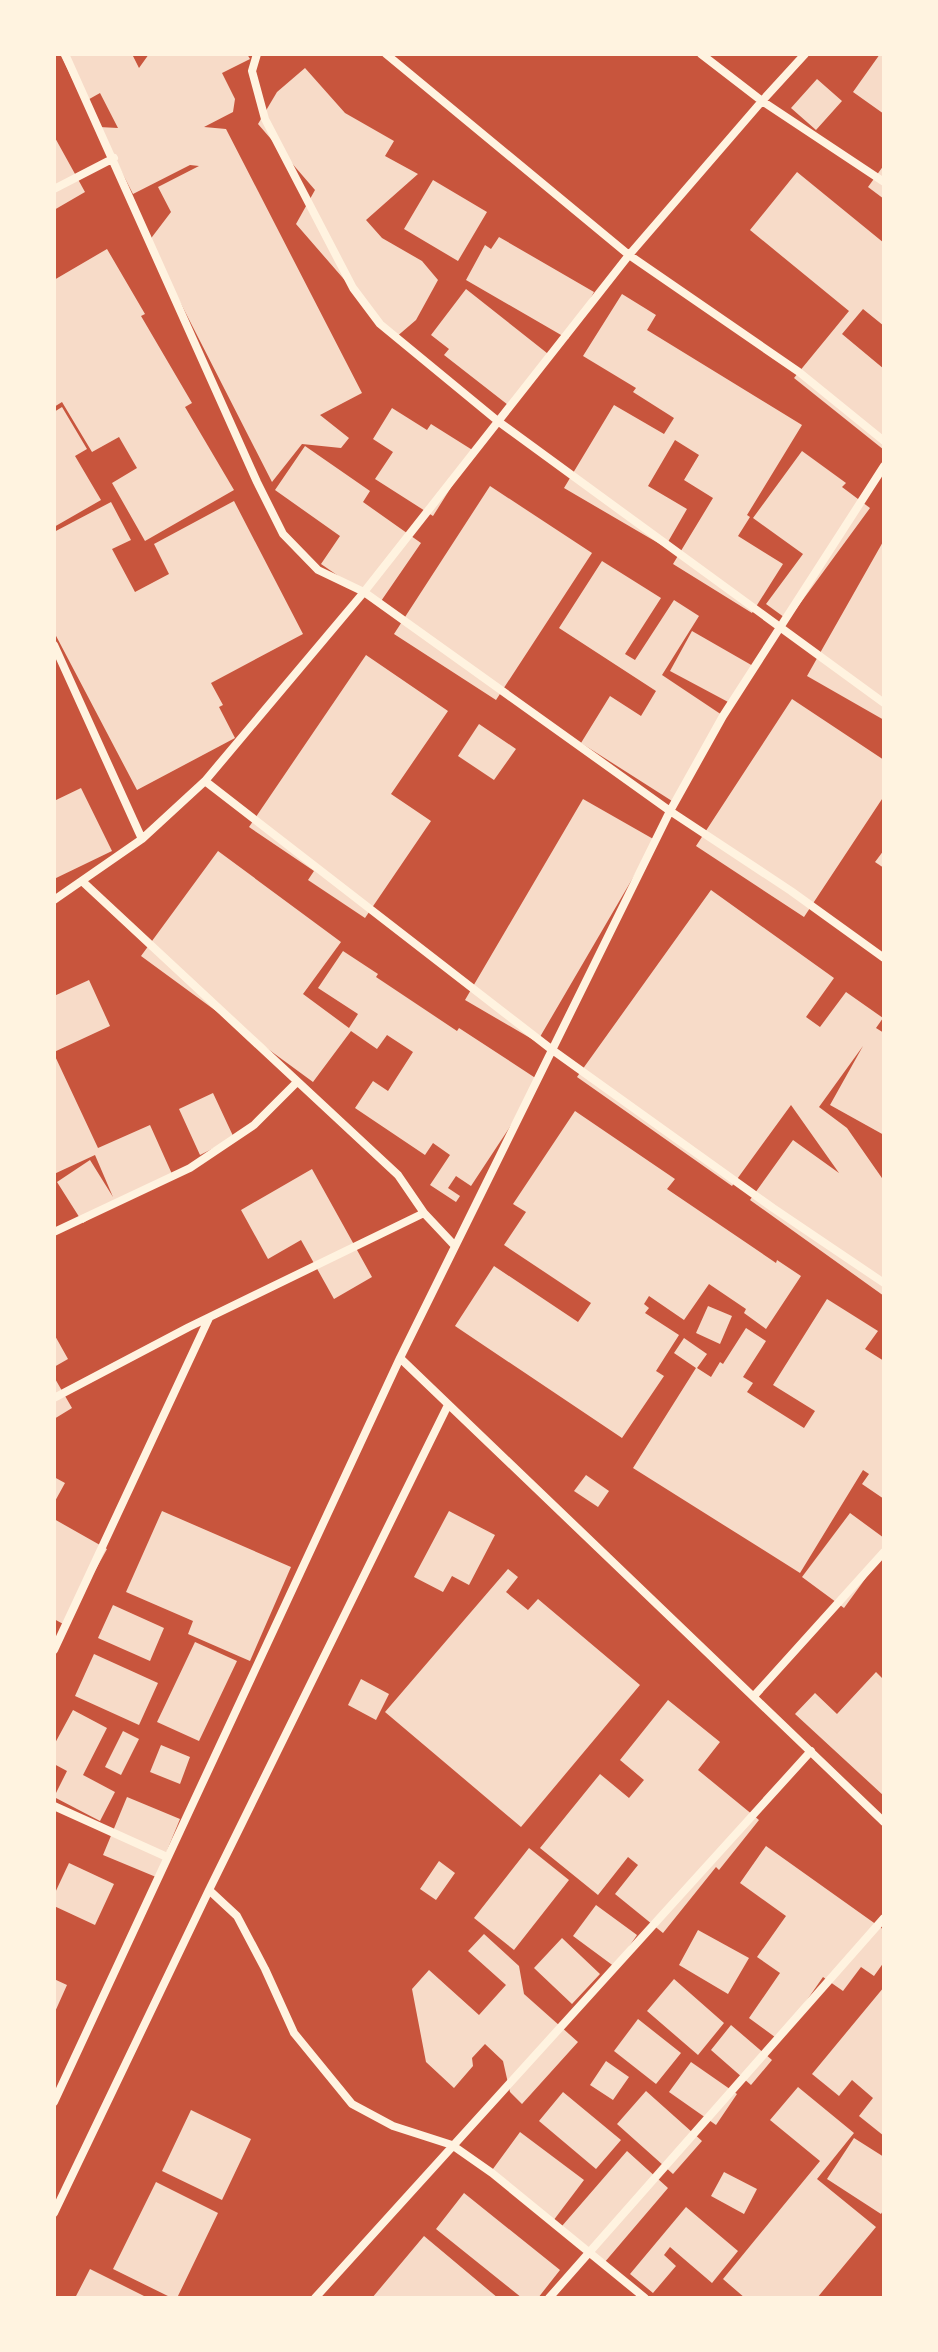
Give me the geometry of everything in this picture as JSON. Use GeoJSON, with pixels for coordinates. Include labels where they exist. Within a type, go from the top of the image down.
{"type":"FeatureCollection","features":[{"type":"Feature","properties":{"kind":"street"},"geometry":{"type":"LineString","coordinates":[[65,54],[283,534],[318,570],[364,592],[670,811],[791,891],[884,958]]}},
{"type":"Feature","properties":{"kind":"street"},"geometry":{"type":"LineString","coordinates":[[257,54],[252,71],[265,119],[353,288],[380,324],[499,422],[884,703]]}},
{"type":"Feature","properties":{"kind":"street"},"geometry":{"type":"LineString","coordinates":[[386,54],[629,255],[799,372],[884,441]]}},
{"type":"Feature","properties":{"kind":"street"},"geometry":{"type":"LineString","coordinates":[[701,54],[762,101],[884,182]]}},
{"type":"Feature","properties":{"kind":"street"},"geometry":{"type":"LineString","coordinates":[[54,900],[142,839],[205,781],[364,592],[629,255],[805,54]]}},
{"type":"Feature","properties":{"kind":"street"},"geometry":{"type":"LineString","coordinates":[[54,189],[114,158]]}},
{"type":"Feature","properties":{"kind":"street"},"geometry":{"type":"LineString","coordinates":[[54,2102],[400,1358],[670,811],[723,716],[884,466]]}},
{"type":"Feature","properties":{"kind":"street"},"geometry":{"type":"LineString","coordinates":[[54,645],[142,839]]}},
{"type":"Feature","properties":{"kind":"street"},"geometry":{"type":"LineString","coordinates":[[205,781],[551,1049],[773,1208],[884,1283]]}},
{"type":"Feature","properties":{"kind":"street"},"geometry":{"type":"LineString","coordinates":[[83,882],[398,1175],[424,1213],[455,1246]]}},
{"type":"Feature","properties":{"kind":"street"},"geometry":{"type":"LineString","coordinates":[[54,1232],[190,1168],[254,1125],[296,1083]]}},
{"type":"Feature","properties":{"kind":"street"},"geometry":{"type":"LineString","coordinates":[[54,1398],[424,1213]]}},
{"type":"Feature","properties":{"kind":"street"},"geometry":{"type":"LineString","coordinates":[[54,1650],[209,1318]]}},
{"type":"Feature","properties":{"kind":"street"},"geometry":{"type":"LineString","coordinates":[[400,1358],[884,1822]]}},
{"type":"Feature","properties":{"kind":"street"},"geometry":{"type":"LineString","coordinates":[[54,2213],[448,1405]]}},
{"type":"Feature","properties":{"kind":"street"},"geometry":{"type":"LineString","coordinates":[[754,1696],[884,1552]]}},
{"type":"Feature","properties":{"kind":"street"},"geometry":{"type":"LineString","coordinates":[[315,2298],[811,1751]]}},
{"type":"Feature","properties":{"kind":"street"},"geometry":{"type":"LineString","coordinates":[[54,1806],[167,1857]]}},
{"type":"Feature","properties":{"kind":"street"},"geometry":{"type":"LineString","coordinates":[[209,1890],[237,1916],[294,2033],[352,2104],[393,2126],[452,2145],[492,2173],[645,2298]]}},
{"type":"Feature","properties":{"kind":"street"},"geometry":{"type":"LineString","coordinates":[[549,2298],[884,1918]]}},
{"type":"Feature","properties":{"kind":"building"},"geometry":{"type":"Polygon","coordinates":[[[60,54],[132,54],[139,68],[149,54],[247,54],[250,59],[222,73],[235,99],[233,112],[204,127],[226,129],[362,393],[320,415],[349,438],[341,448],[302,444],[272,482],[149,241],[171,212],[158,187],[199,166],[190,165],[133,194],[99,127],[118,128],[100,93],[84,102],[60,54]]]}},
{"type":"Feature","properties":{"kind":"building"},"geometry":{"type":"Polygon","coordinates":[[[880,54],[884,55],[884,114],[853,92],[880,54]]]}},
{"type":"Feature","properties":{"kind":"building"},"geometry":{"type":"Polygon","coordinates":[[[305,68],[345,113],[394,141],[385,156],[418,174],[366,220],[382,238],[422,261],[438,280],[416,320],[395,338],[296,224],[315,190],[258,124],[277,92],[305,68]]]}},
{"type":"Feature","properties":{"kind":"building"},"geometry":{"type":"Polygon","coordinates":[[[817,79],[842,101],[816,130],[791,108],[817,79]]]}},
{"type":"Feature","properties":{"kind":"building"},"geometry":{"type":"Polygon","coordinates":[[[54,136],[85,192],[54,210],[54,136]]]}},
{"type":"Feature","properties":{"kind":"building"},"geometry":{"type":"Polygon","coordinates":[[[884,165],[884,199],[868,187],[884,165]]]}},
{"type":"Feature","properties":{"kind":"building"},"geometry":{"type":"Polygon","coordinates":[[[797,172],[884,243],[884,326],[863,309],[842,334],[884,369],[884,450],[794,378],[849,311],[750,230],[797,172]]]}},
{"type":"Feature","properties":{"kind":"building"},"geometry":{"type":"Polygon","coordinates":[[[433,180],[487,212],[458,261],[404,229],[433,180]]]}},
{"type":"Feature","properties":{"kind":"building"},"geometry":{"type":"Polygon","coordinates":[[[499,237],[594,292],[568,339],[466,280],[485,245],[491,249],[499,237]]]}},
{"type":"Feature","properties":{"kind":"building"},"geometry":{"type":"Polygon","coordinates":[[[107,249],[145,314],[141,316],[192,403],[185,407],[234,490],[145,541],[112,483],[137,468],[119,437],[92,452],[62,402],[54,407],[54,280],[107,249]]]}},
{"type":"Feature","properties":{"kind":"building"},"geometry":{"type":"Polygon","coordinates":[[[466,289],[552,357],[512,408],[444,355],[449,349],[431,335],[466,289]]]}},
{"type":"Feature","properties":{"kind":"building"},"geometry":{"type":"Polygon","coordinates":[[[622,294],[656,315],[647,330],[802,425],[747,515],[750,517],[738,536],[783,564],[752,613],[673,564],[713,498],[684,480],[699,455],[675,440],[648,486],[687,509],[665,547],[564,488],[614,405],[664,434],[674,418],[633,392],[636,388],[583,356],[622,294]]]}},
{"type":"Feature","properties":{"kind":"building"},"geometry":{"type":"Polygon","coordinates":[[[62,407],[87,449],[75,456],[101,500],[54,527],[54,412],[62,407]]]}},
{"type":"Feature","properties":{"kind":"building"},"geometry":{"type":"Polygon","coordinates":[[[392,408],[427,430],[431,424],[474,451],[433,516],[375,479],[393,452],[373,439],[392,408]]]}},
{"type":"Feature","properties":{"kind":"building"},"geometry":{"type":"Polygon","coordinates":[[[305,446],[370,491],[363,502],[421,543],[379,604],[321,564],[340,536],[275,490],[305,446]]]}},
{"type":"Feature","properties":{"kind":"building"},"geometry":{"type":"Polygon","coordinates":[[[802,451],[846,483],[842,487],[870,508],[788,620],[766,604],[803,554],[753,518],[802,451]]]}},
{"type":"Feature","properties":{"kind":"building"},"geometry":{"type":"Polygon","coordinates":[[[490,486],[592,553],[496,700],[394,634],[490,486]]]}},
{"type":"Feature","properties":{"kind":"building"},"geometry":{"type":"Polygon","coordinates":[[[234,501],[303,634],[211,683],[235,738],[137,790],[54,632],[54,532],[111,502],[131,540],[112,549],[135,592],[169,574],[154,544],[234,501]]]}},
{"type":"Feature","properties":{"kind":"building"},"geometry":{"type":"Polygon","coordinates":[[[884,540],[884,720],[807,676],[884,540]]]}},
{"type":"Feature","properties":{"kind":"building"},"geometry":{"type":"Polygon","coordinates":[[[602,561],[661,598],[625,654],[635,660],[674,600],[699,616],[662,675],[722,715],[672,801],[581,743],[610,696],[641,716],[656,691],[559,628],[602,561]]]}},
{"type":"Feature","properties":{"kind":"building"},"geometry":{"type":"Polygon","coordinates":[[[692,631],[753,666],[730,703],[670,671],[692,631]]]}},
{"type":"Feature","properties":{"kind":"building"},"geometry":{"type":"Polygon","coordinates":[[[366,655],[448,711],[391,794],[431,821],[365,918],[308,880],[314,871],[249,827],[366,655]]]}},
{"type":"Feature","properties":{"kind":"building"},"geometry":{"type":"Polygon","coordinates":[[[792,699],[884,760],[884,796],[804,917],[696,846],[792,699]]]}},
{"type":"Feature","properties":{"kind":"building"},"geometry":{"type":"Polygon","coordinates":[[[479,724],[516,749],[494,780],[458,756],[479,724]]]}},
{"type":"Feature","properties":{"kind":"building"},"geometry":{"type":"Polygon","coordinates":[[[81,788],[112,851],[54,879],[54,801],[81,788]]]}},
{"type":"Feature","properties":{"kind":"building"},"geometry":{"type":"Polygon","coordinates":[[[583,799],[655,840],[537,1042],[465,1000],[583,799]]]}},
{"type":"Feature","properties":{"kind":"building"},"geometry":{"type":"Polygon","coordinates":[[[884,850],[884,868],[875,862],[884,850]]]}},
{"type":"Feature","properties":{"kind":"building"},"geometry":{"type":"Polygon","coordinates":[[[218,851],[341,942],[303,994],[349,1028],[358,1014],[318,988],[343,951],[457,1031],[459,1028],[540,1081],[471,1186],[456,1176],[448,1188],[460,1196],[456,1202],[430,1185],[450,1155],[433,1143],[425,1155],[355,1108],[373,1081],[388,1091],[413,1052],[387,1035],[377,1049],[351,1031],[313,1082],[141,956],[218,851]]]}},
{"type":"Feature","properties":{"kind":"building"},"geometry":{"type":"Polygon","coordinates":[[[711,890],[834,978],[806,1017],[820,1027],[846,992],[883,1018],[876,1028],[884,1033],[884,1135],[830,1105],[863,1046],[819,1107],[847,1128],[884,1181],[884,1296],[750,1200],[793,1140],[839,1173],[791,1105],[732,1186],[577,1077],[711,890]]]}},
{"type":"Feature","properties":{"kind":"building"},"geometry":{"type":"Polygon","coordinates":[[[89,980],[110,1026],[54,1052],[54,996],[89,980]]]}},
{"type":"Feature","properties":{"kind":"building"},"geometry":{"type":"Polygon","coordinates":[[[54,1054],[98,1148],[150,1125],[172,1174],[116,1202],[83,1223],[57,1182],[90,1160],[113,1197],[95,1155],[54,1174],[54,1054]]]}},
{"type":"Feature","properties":{"kind":"building"},"geometry":{"type":"Polygon","coordinates":[[[213,1093],[234,1138],[200,1155],[179,1109],[213,1093]]]}},
{"type":"Feature","properties":{"kind":"building"},"geometry":{"type":"Polygon","coordinates":[[[575,1111],[675,1179],[667,1189],[776,1263],[777,1260],[801,1276],[766,1329],[744,1313],[746,1309],[709,1284],[684,1320],[649,1296],[644,1304],[649,1308],[645,1313],[679,1335],[656,1371],[664,1376],[622,1438],[455,1326],[494,1266],[578,1322],[591,1303],[504,1245],[526,1212],[513,1204],[575,1111]]]}},
{"type":"Feature","properties":{"kind":"building"},"geometry":{"type":"Polygon","coordinates":[[[312,1169],[372,1277],[334,1299],[301,1240],[268,1259],[241,1210],[312,1169]]]}},
{"type":"Feature","properties":{"kind":"building"},"geometry":{"type":"Polygon","coordinates":[[[827,1299],[878,1331],[865,1349],[884,1361],[884,1499],[862,1484],[869,1474],[863,1470],[800,1573],[633,1468],[696,1368],[674,1353],[684,1338],[707,1354],[697,1368],[711,1377],[746,1328],[766,1341],[743,1377],[753,1383],[747,1392],[804,1428],[815,1411],[773,1385],[827,1299]]]}},
{"type":"Feature","properties":{"kind":"building"},"geometry":{"type":"Polygon","coordinates":[[[708,1306],[732,1316],[720,1344],[696,1333],[708,1306]]]}},
{"type":"Feature","properties":{"kind":"building"},"geometry":{"type":"Polygon","coordinates":[[[54,1334],[68,1359],[54,1367],[54,1334]]]}},
{"type":"Feature","properties":{"kind":"building"},"geometry":{"type":"Polygon","coordinates":[[[54,1377],[72,1408],[54,1419],[54,1377]]]}},
{"type":"Feature","properties":{"kind":"building"},"geometry":{"type":"Polygon","coordinates":[[[586,1475],[609,1491],[598,1507],[574,1491],[586,1475]]]}},
{"type":"Feature","properties":{"kind":"building"},"geometry":{"type":"Polygon","coordinates":[[[54,1477],[65,1483],[54,1503],[54,1477]]]}},
{"type":"Feature","properties":{"kind":"building"},"geometry":{"type":"Polygon","coordinates":[[[162,1511],[291,1567],[250,1661],[188,1634],[193,1621],[126,1592],[162,1511]]]}},
{"type":"Feature","properties":{"kind":"building"},"geometry":{"type":"Polygon","coordinates":[[[449,1511],[495,1535],[469,1585],[452,1576],[443,1592],[414,1577],[449,1511]]]}},
{"type":"Feature","properties":{"kind":"building"},"geometry":{"type":"Polygon","coordinates":[[[850,1513],[884,1538],[884,1553],[844,1608],[802,1577],[850,1513]]]}},
{"type":"Feature","properties":{"kind":"building"},"geometry":{"type":"Polygon","coordinates":[[[54,1519],[107,1549],[65,1625],[54,1619],[54,1519]]]}},
{"type":"Feature","properties":{"kind":"building"},"geometry":{"type":"Polygon","coordinates":[[[508,1569],[518,1577],[506,1592],[528,1610],[538,1599],[640,1685],[521,1827],[385,1712],[508,1569]]]}},
{"type":"Feature","properties":{"kind":"building"},"geometry":{"type":"Polygon","coordinates":[[[113,1605],[164,1628],[150,1661],[98,1638],[113,1605]]]}},
{"type":"Feature","properties":{"kind":"building"},"geometry":{"type":"Polygon","coordinates":[[[195,1642],[237,1661],[199,1741],[157,1722],[195,1642]]]}},
{"type":"Feature","properties":{"kind":"building"},"geometry":{"type":"Polygon","coordinates":[[[94,1654],[158,1683],[139,1725],[75,1696],[94,1654]]]}},
{"type":"Feature","properties":{"kind":"building"},"geometry":{"type":"Polygon","coordinates":[[[876,1672],[884,1680],[884,1796],[795,1714],[815,1693],[837,1714],[876,1672]]]}},
{"type":"Feature","properties":{"kind":"building"},"geometry":{"type":"Polygon","coordinates":[[[361,1679],[389,1694],[376,1720],[348,1705],[361,1679]]]}},
{"type":"Feature","properties":{"kind":"building"},"geometry":{"type":"Polygon","coordinates":[[[668,1700],[720,1742],[698,1770],[759,1820],[663,1933],[615,1894],[638,1865],[628,1857],[598,1895],[540,1848],[600,1774],[629,1798],[644,1780],[620,1760],[668,1700]]]}},
{"type":"Feature","properties":{"kind":"building"},"geometry":{"type":"Polygon","coordinates":[[[73,1710],[107,1728],[83,1775],[115,1792],[100,1821],[54,1797],[67,1771],[54,1764],[54,1745],[73,1710]]]}},
{"type":"Feature","properties":{"kind":"building"},"geometry":{"type":"Polygon","coordinates":[[[123,1731],[139,1739],[121,1775],[105,1767],[123,1731]]]}},
{"type":"Feature","properties":{"kind":"building"},"geometry":{"type":"Polygon","coordinates":[[[161,1745],[190,1757],[180,1784],[150,1772],[161,1745]]]}},
{"type":"Feature","properties":{"kind":"building"},"geometry":{"type":"Polygon","coordinates":[[[127,1797],[180,1819],[156,1877],[103,1855],[127,1797]]]}},
{"type":"Feature","properties":{"kind":"building"},"geometry":{"type":"Polygon","coordinates":[[[766,1846],[884,1930],[884,1962],[874,1976],[861,1967],[843,1991],[823,1977],[779,2040],[749,2018],[780,1973],[757,1957],[786,1916],[740,1883],[766,1846]]]}},
{"type":"Feature","properties":{"kind":"building"},"geometry":{"type":"Polygon","coordinates":[[[529,1848],[569,1880],[514,1950],[474,1918],[529,1848]]]}},
{"type":"Feature","properties":{"kind":"building"},"geometry":{"type":"Polygon","coordinates":[[[439,1861],[455,1873],[436,1900],[420,1889],[439,1861]]]}},
{"type":"Feature","properties":{"kind":"building"},"geometry":{"type":"Polygon","coordinates":[[[69,1863],[114,1884],[95,1925],[54,1906],[54,1895],[69,1863]]]}},
{"type":"Feature","properties":{"kind":"building"},"geometry":{"type":"Polygon","coordinates":[[[596,1905],[637,1935],[615,1967],[573,1936],[596,1905]]]}},
{"type":"Feature","properties":{"kind":"building"},"geometry":{"type":"Polygon","coordinates":[[[698,1930],[749,1958],[728,1994],[679,1965],[698,1930]]]}},
{"type":"Feature","properties":{"kind":"building"},"geometry":{"type":"Polygon","coordinates":[[[484,1934],[519,1966],[524,1994],[578,2042],[522,2104],[510,2092],[503,2061],[485,2044],[472,2058],[473,2066],[454,2088],[426,2062],[412,1989],[429,1970],[479,2015],[506,1985],[468,1951],[484,1934]]]}},
{"type":"Feature","properties":{"kind":"building"},"geometry":{"type":"Polygon","coordinates":[[[562,1938],[600,1974],[572,2004],[534,1968],[562,1938]]]}},
{"type":"Feature","properties":{"kind":"building"},"geometry":{"type":"Polygon","coordinates":[[[54,1979],[67,1985],[54,2014],[54,1979]]]}},
{"type":"Feature","properties":{"kind":"building"},"geometry":{"type":"Polygon","coordinates":[[[674,1979],[724,2023],[698,2055],[647,2011],[674,1979]]]}},
{"type":"Feature","properties":{"kind":"building"},"geometry":{"type":"Polygon","coordinates":[[[884,1987],[884,2136],[859,2116],[873,2098],[852,2080],[839,2096],[812,2074],[884,1987]]]}},
{"type":"Feature","properties":{"kind":"building"},"geometry":{"type":"Polygon","coordinates":[[[638,2019],[681,2053],[656,2084],[614,2051],[638,2019]]]}},
{"type":"Feature","properties":{"kind":"building"},"geometry":{"type":"Polygon","coordinates":[[[731,2025],[772,2060],[751,2085],[711,2050],[731,2025]]]}},
{"type":"Feature","properties":{"kind":"building"},"geometry":{"type":"Polygon","coordinates":[[[606,2061],[629,2077],[613,2100],[590,2085],[606,2061]]]}},
{"type":"Feature","properties":{"kind":"building"},"geometry":{"type":"Polygon","coordinates":[[[691,2062],[737,2094],[716,2125],[669,2092],[691,2062]]]}},
{"type":"Feature","properties":{"kind":"building"},"geometry":{"type":"Polygon","coordinates":[[[798,2087],[854,2133],[817,2179],[876,2227],[817,2298],[745,2298],[723,2279],[820,2161],[770,2120],[798,2087]]]}},
{"type":"Feature","properties":{"kind":"building"},"geometry":{"type":"Polygon","coordinates":[[[646,2091],[702,2141],[673,2174],[617,2124],[646,2091]]]}},
{"type":"Feature","properties":{"kind":"building"},"geometry":{"type":"Polygon","coordinates":[[[563,2092],[621,2140],[596,2169],[539,2121],[563,2092]]]}},
{"type":"Feature","properties":{"kind":"building"},"geometry":{"type":"Polygon","coordinates":[[[191,2110],[251,2139],[222,2200],[162,2171],[191,2110]]]}},
{"type":"Feature","properties":{"kind":"building"},"geometry":{"type":"Polygon","coordinates":[[[520,2132],[584,2180],[553,2221],[490,2173],[520,2132]]]}},
{"type":"Feature","properties":{"kind":"building"},"geometry":{"type":"Polygon","coordinates":[[[854,2138],[884,2157],[884,2209],[881,2214],[827,2179],[854,2138]]]}},
{"type":"Feature","properties":{"kind":"building"},"geometry":{"type":"Polygon","coordinates":[[[627,2151],[668,2188],[604,2263],[562,2226],[627,2151]]]}},
{"type":"Feature","properties":{"kind":"building"},"geometry":{"type":"Polygon","coordinates":[[[724,2172],[757,2189],[744,2214],[711,2196],[724,2172]]]}},
{"type":"Feature","properties":{"kind":"building"},"geometry":{"type":"Polygon","coordinates":[[[156,2182],[218,2213],[177,2298],[113,2269],[156,2182]]]}},
{"type":"Feature","properties":{"kind":"building"},"geometry":{"type":"Polygon","coordinates":[[[464,2193],[560,2270],[538,2298],[522,2298],[436,2229],[464,2193]]]}},
{"type":"Feature","properties":{"kind":"building"},"geometry":{"type":"Polygon","coordinates":[[[686,2207],[738,2251],[712,2283],[670,2247],[664,2255],[676,2266],[653,2293],[630,2274],[686,2207]]]}},
{"type":"Feature","properties":{"kind":"building"},"geometry":{"type":"Polygon","coordinates":[[[424,2236],[498,2298],[372,2298],[424,2236]]]}},
{"type":"Feature","properties":{"kind":"building"},"geometry":{"type":"Polygon","coordinates":[[[90,2269],[148,2298],[75,2298],[90,2269]]]}}]}
